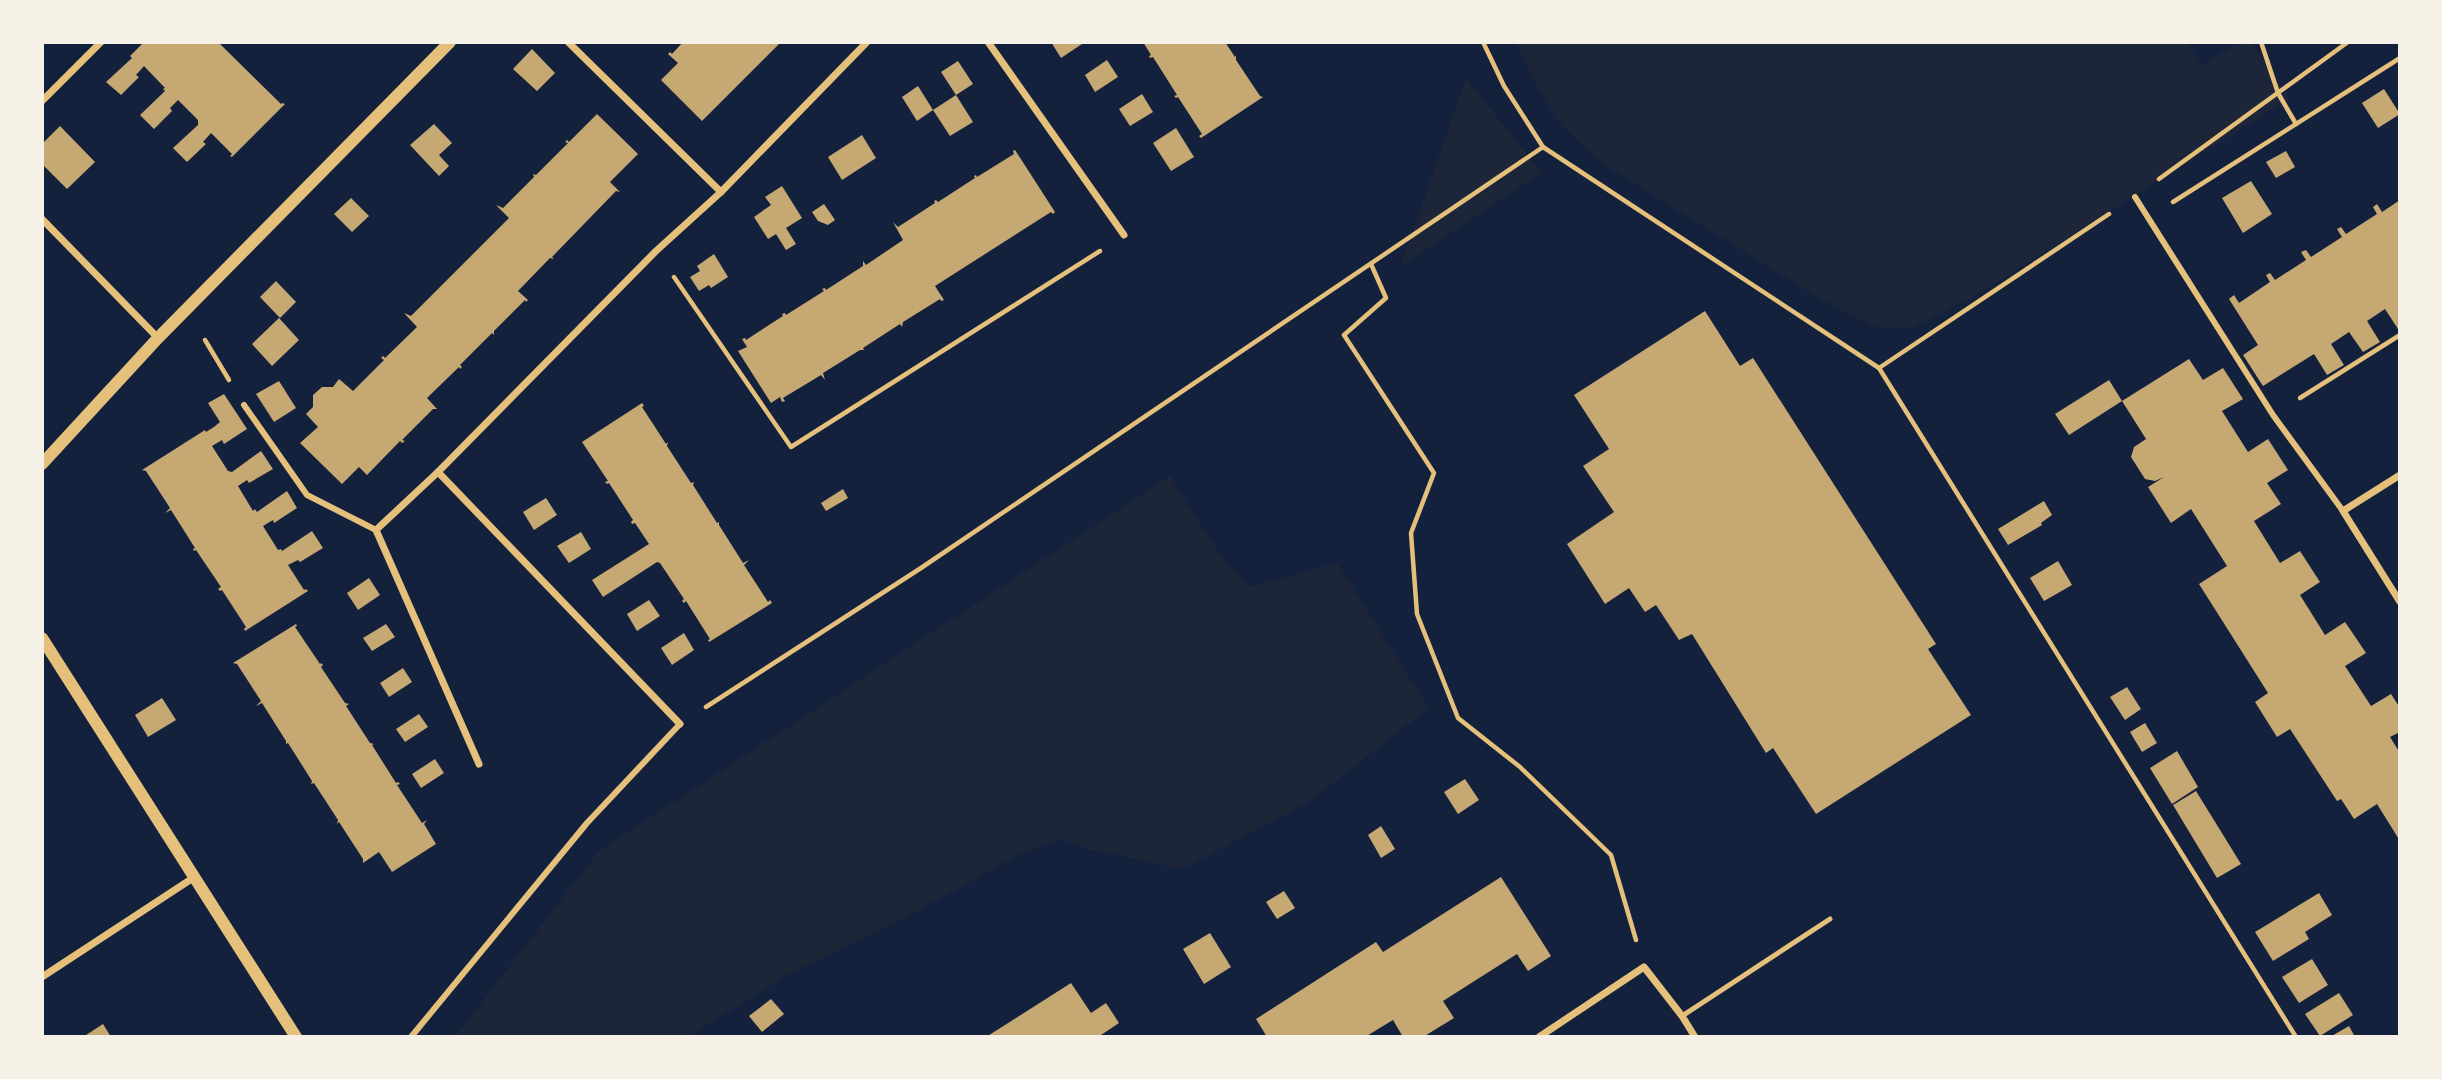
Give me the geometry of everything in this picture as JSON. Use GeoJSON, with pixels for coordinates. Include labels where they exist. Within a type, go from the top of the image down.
{"type":"FeatureCollection","features":[{"type":"Feature","properties":{"kind":"street"},"geometry":{"type":"LineString","coordinates":[[42,101],[101,42]]}},
{"type":"Feature","properties":{"kind":"street"},"geometry":{"type":"LineString","coordinates":[[42,464],[186,309],[450,42]]}},
{"type":"Feature","properties":{"kind":"street"},"geometry":{"type":"LineString","coordinates":[[568,42],[721,192]]}},
{"type":"Feature","properties":{"kind":"street"},"geometry":{"type":"LineString","coordinates":[[376,530],[438,472],[656,251],[721,192],[867,42]]}},
{"type":"Feature","properties":{"kind":"street"},"geometry":{"type":"LineString","coordinates":[[988,42],[1124,235]]}},
{"type":"Feature","properties":{"kind":"street"},"geometry":{"type":"LineString","coordinates":[[2134,197],[2273,415],[2343,511],[2400,602]]}},
{"type":"Feature","properties":{"kind":"street"},"geometry":{"type":"LineString","coordinates":[[42,219],[158,338]]}},
{"type":"Feature","properties":{"kind":"street"},"geometry":{"type":"LineString","coordinates":[[244,404],[307,495],[376,530],[479,764]]}},
{"type":"Feature","properties":{"kind":"street"},"geometry":{"type":"LineString","coordinates":[[411,1037],[587,823],[680,724],[438,472]]}},
{"type":"Feature","properties":{"kind":"street"},"geometry":{"type":"LineString","coordinates":[[2343,511],[2400,474]]}},
{"type":"Feature","properties":{"kind":"street"},"geometry":{"type":"LineString","coordinates":[[42,638],[296,1037]]}},
{"type":"Feature","properties":{"kind":"street"},"geometry":{"type":"LineString","coordinates":[[42,977],[193,878]]}},
{"type":"Feature","properties":{"kind":"street"},"geometry":{"type":"LineString","coordinates":[[1539,1037],[1644,967],[1695,1037]]}},
{"type":"Feature","properties":{"kind":"lane"},"geometry":{"type":"LineString","coordinates":[[1682,1016],[1830,919]]}},
{"type":"Feature","properties":{"kind":"path"},"geometry":{"type":"LineString","coordinates":[[1483,42],[1504,86],[1543,147],[1879,368],[2296,1037]]}},
{"type":"Feature","properties":{"kind":"path"},"geometry":{"type":"LineString","coordinates":[[2262,42],[2278,93],[2296,124]]}},
{"type":"Feature","properties":{"kind":"path"},"geometry":{"type":"LineString","coordinates":[[1879,368],[2134,197],[2348,42]]}},
{"type":"Feature","properties":{"kind":"path"},"geometry":{"type":"LineString","coordinates":[[2149,218],[2400,58]]}},
{"type":"Feature","properties":{"kind":"path"},"geometry":{"type":"LineString","coordinates":[[680,724],[932,560],[1543,147]]}},
{"type":"Feature","properties":{"kind":"path"},"geometry":{"type":"LineString","coordinates":[[656,251],[791,447],[1124,235]]}},
{"type":"Feature","properties":{"kind":"path"},"geometry":{"type":"LineString","coordinates":[[1371,264],[1386,298],[1344,335],[1434,473],[1411,533],[1417,614],[1458,718],[1520,767],[1611,855],[1644,967]]}},
{"type":"Feature","properties":{"kind":"path"},"geometry":{"type":"LineString","coordinates":[[186,309],[244,404]]}},
{"type":"Feature","properties":{"kind":"path"},"geometry":{"type":"LineString","coordinates":[[2273,415],[2400,335]]}},
{"type":"Feature","properties":{"kind":"shaded area"},"geometry":{"type":"Polygon","coordinates":[[[1515,42],[2187,42],[2202,65],[2240,42],[2251,42],[2290,98],[1975,296],[1911,329],[1874,327],[1822,300],[1603,164],[1560,124],[1515,42]]]}},
{"type":"Feature","properties":{"kind":"shaded area"},"geometry":{"type":"Polygon","coordinates":[[[1466,78],[1542,173],[1401,266],[1466,78]]]}},
{"type":"Feature","properties":{"kind":"shaded area"},"geometry":{"type":"Polygon","coordinates":[[[1170,476],[1221,556],[1250,587],[1337,563],[1429,708],[1306,804],[1182,869],[1088,849],[1062,839],[1019,855],[903,919],[790,974],[688,1037],[455,1037],[598,852],[1170,476]]]}},
{"type":"Feature","properties":{"kind":"building"},"geometry":{"type":"Polygon","coordinates":[[[144,42],[218,42],[281,104],[285,104],[232,157],[211,133],[203,142],[206,144],[187,162],[173,148],[198,125],[198,120],[178,100],[170,108],[172,111],[154,129],[140,115],[165,91],[144,66],[136,75],[139,77],[121,95],[106,82],[132,58],[130,56],[144,42]]]}},
{"type":"Feature","properties":{"kind":"building"},"geometry":{"type":"Polygon","coordinates":[[[683,42],[781,42],[702,121],[661,80],[678,63],[668,54],[672,54],[683,42]]]}},
{"type":"Feature","properties":{"kind":"building"},"geometry":{"type":"Polygon","coordinates":[[[1051,42],[1085,42],[1061,58],[1051,42]]]}},
{"type":"Feature","properties":{"kind":"building"},"geometry":{"type":"Polygon","coordinates":[[[1143,42],[1225,42],[1263,97],[1201,138],[1199,136],[1202,134],[1178,97],[1174,96],[1177,95],[1153,57],[1150,58],[1151,55],[1143,42]]]}},
{"type":"Feature","properties":{"kind":"building"},"geometry":{"type":"Polygon","coordinates":[[[532,49],[555,73],[537,91],[513,69],[532,49]]]}},
{"type":"Feature","properties":{"kind":"building"},"geometry":{"type":"Polygon","coordinates":[[[1107,60],[1118,77],[1095,92],[1085,75],[1107,60]]]}},
{"type":"Feature","properties":{"kind":"building"},"geometry":{"type":"Polygon","coordinates":[[[958,61],[973,84],[956,95],[941,72],[958,61]]]}},
{"type":"Feature","properties":{"kind":"building"},"geometry":{"type":"Polygon","coordinates":[[[918,86],[933,110],[917,121],[902,97],[918,86]]]}},
{"type":"Feature","properties":{"kind":"building"},"geometry":{"type":"Polygon","coordinates":[[[2384,89],[2400,114],[2378,128],[2362,103],[2384,89]]]}},
{"type":"Feature","properties":{"kind":"building"},"geometry":{"type":"Polygon","coordinates":[[[1142,94],[1153,112],[1130,126],[1119,109],[1142,94]]]}},
{"type":"Feature","properties":{"kind":"building"},"geometry":{"type":"Polygon","coordinates":[[[956,95],[973,122],[950,136],[933,110],[956,95]]]}},
{"type":"Feature","properties":{"kind":"building"},"geometry":{"type":"Polygon","coordinates":[[[597,114],[638,154],[610,182],[620,192],[616,191],[552,257],[554,259],[550,258],[518,291],[528,300],[460,365],[460,369],[459,367],[427,398],[437,409],[433,409],[402,440],[405,441],[400,441],[367,475],[359,467],[342,484],[300,443],[318,427],[306,414],[313,407],[313,395],[322,387],[333,387],[339,379],[353,391],[384,360],[381,358],[383,356],[385,358],[417,327],[404,313],[411,316],[509,218],[496,205],[503,208],[534,177],[533,174],[536,175],[568,143],[565,142],[567,140],[569,142],[597,114]]]}},
{"type":"Feature","properties":{"kind":"building"},"geometry":{"type":"Polygon","coordinates":[[[434,124],[452,143],[439,155],[449,166],[439,176],[410,145],[434,124]]]}},
{"type":"Feature","properties":{"kind":"building"},"geometry":{"type":"Polygon","coordinates":[[[60,126],[95,162],[67,189],[42,164],[42,144],[60,126]]]}},
{"type":"Feature","properties":{"kind":"building"},"geometry":{"type":"Polygon","coordinates":[[[1176,128],[1194,157],[1171,171],[1153,143],[1176,128]]]}},
{"type":"Feature","properties":{"kind":"building"},"geometry":{"type":"Polygon","coordinates":[[[862,135],[876,158],[842,180],[828,157],[862,135]]]}},
{"type":"Feature","properties":{"kind":"building"},"geometry":{"type":"Polygon","coordinates":[[[1015,150],[1055,212],[935,286],[944,300],[940,299],[903,322],[902,327],[900,324],[863,348],[864,350],[823,373],[825,380],[821,375],[783,398],[785,401],[782,402],[780,397],[771,403],[738,351],[747,347],[742,339],[746,340],[783,316],[782,314],[786,315],[824,291],[822,289],[826,290],[863,266],[863,261],[866,265],[903,240],[893,222],[898,227],[935,203],[934,201],[938,202],[975,178],[974,176],[977,177],[1014,154],[1015,150]]]}},
{"type":"Feature","properties":{"kind":"building"},"geometry":{"type":"Polygon","coordinates":[[[2286,151],[2295,167],[2276,178],[2266,162],[2286,151]]]}},
{"type":"Feature","properties":{"kind":"building"},"geometry":{"type":"Polygon","coordinates":[[[2251,181],[2272,214],[2243,233],[2222,198],[2251,181]]]}},
{"type":"Feature","properties":{"kind":"building"},"geometry":{"type":"Polygon","coordinates":[[[782,186],[802,218],[786,228],[796,244],[786,250],[776,234],[768,239],[754,217],[771,205],[765,197],[782,186]]]}},
{"type":"Feature","properties":{"kind":"building"},"geometry":{"type":"Polygon","coordinates":[[[351,198],[369,216],[352,232],[334,214],[351,198]]]}},
{"type":"Feature","properties":{"kind":"building"},"geometry":{"type":"Polygon","coordinates":[[[2400,200],[2400,328],[2398,329],[2385,309],[2367,321],[2380,342],[2363,352],[2349,332],[2331,344],[2344,365],[2327,375],[2314,354],[2263,386],[2243,355],[2258,345],[2229,299],[2234,295],[2239,303],[2270,282],[2266,275],[2270,273],[2275,280],[2306,260],[2301,252],[2306,250],[2311,257],[2342,237],[2337,229],[2341,227],[2346,234],[2377,214],[2373,207],[2377,204],[2382,212],[2400,200]]]}},
{"type":"Feature","properties":{"kind":"building"},"geometry":{"type":"Polygon","coordinates":[[[824,204],[835,220],[828,225],[818,221],[812,212],[824,204]]]}},
{"type":"Feature","properties":{"kind":"building"},"geometry":{"type":"Polygon","coordinates":[[[714,254],[728,277],[711,288],[709,285],[699,291],[690,277],[700,271],[697,266],[714,254]]]}},
{"type":"Feature","properties":{"kind":"building"},"geometry":{"type":"Polygon","coordinates":[[[276,281],[296,302],[280,318],[260,297],[276,281]]]}},
{"type":"Feature","properties":{"kind":"building"},"geometry":{"type":"Polygon","coordinates":[[[1705,311],[1740,366],[1753,358],[1936,644],[1928,649],[1971,715],[1816,814],[1773,748],[1766,753],[1692,634],[1679,640],[1656,605],[1645,612],[1629,588],[1605,604],[1567,544],[1614,512],[1583,466],[1609,449],[1574,395],[1705,311]]]}},
{"type":"Feature","properties":{"kind":"building"},"geometry":{"type":"Polygon","coordinates":[[[279,318],[299,340],[272,366],[252,344],[279,318]]]}},
{"type":"Feature","properties":{"kind":"building"},"geometry":{"type":"Polygon","coordinates":[[[2189,359],[2203,380],[2223,368],[2243,399],[2222,411],[2248,452],[2268,439],[2288,470],[2267,483],[2281,504],[2254,521],[2280,563],[2300,551],[2320,582],[2300,595],[2325,635],[2345,622],[2366,653],[2345,666],[2371,706],[2391,694],[2400,708],[2400,732],[2390,737],[2400,753],[2400,841],[2377,804],[2354,819],[2341,799],[2337,801],[2290,729],[2277,737],[2255,702],[2268,693],[2199,584],[2227,566],[2191,509],[2171,523],[2148,487],[2164,477],[2155,481],[2145,479],[2131,457],[2134,447],[2146,439],[2122,401],[2189,359]]]}},
{"type":"Feature","properties":{"kind":"building"},"geometry":{"type":"Polygon","coordinates":[[[2109,380],[2122,401],[2069,435],[2055,414],[2109,380]]]}},
{"type":"Feature","properties":{"kind":"building"},"geometry":{"type":"Polygon","coordinates":[[[279,381],[296,408],[274,422],[256,394],[279,381]]]}},
{"type":"Feature","properties":{"kind":"building"},"geometry":{"type":"Polygon","coordinates":[[[224,394],[247,429],[224,444],[222,440],[212,446],[228,471],[232,472],[261,451],[273,469],[249,483],[247,480],[238,486],[253,511],[255,509],[257,512],[287,491],[297,508],[274,523],[273,520],[263,526],[278,550],[282,551],[312,531],[323,548],[300,562],[298,560],[288,565],[304,590],[308,591],[245,631],[246,627],[222,590],[218,589],[221,587],[196,550],[194,551],[195,548],[171,510],[165,513],[170,508],[146,471],[142,470],[220,422],[208,403],[224,394]]]}},
{"type":"Feature","properties":{"kind":"building"},"geometry":{"type":"Polygon","coordinates":[[[642,403],[642,407],[666,444],[668,442],[667,446],[691,483],[694,482],[693,485],[743,563],[749,560],[744,565],[768,602],[770,600],[772,603],[709,642],[710,639],[686,601],[682,601],[684,599],[660,563],[657,562],[603,597],[592,580],[649,544],[635,523],[632,524],[633,520],[609,483],[605,482],[608,481],[582,442],[642,403]]]}},
{"type":"Feature","properties":{"kind":"building"},"geometry":{"type":"Polygon","coordinates":[[[843,489],[848,498],[826,511],[821,503],[843,489]]]}},
{"type":"Feature","properties":{"kind":"building"},"geometry":{"type":"Polygon","coordinates":[[[546,498],[557,515],[534,530],[523,512],[546,498]]]}},
{"type":"Feature","properties":{"kind":"building"},"geometry":{"type":"Polygon","coordinates":[[[2044,501],[2052,515],[2041,523],[2042,525],[2008,545],[1998,529],[2044,501]]]}},
{"type":"Feature","properties":{"kind":"building"},"geometry":{"type":"Polygon","coordinates":[[[581,532],[591,549],[569,563],[557,546],[581,532]]]}},
{"type":"Feature","properties":{"kind":"building"},"geometry":{"type":"Polygon","coordinates":[[[2058,561],[2072,585],[2044,601],[2030,578],[2058,561]]]}},
{"type":"Feature","properties":{"kind":"building"},"geometry":{"type":"Polygon","coordinates":[[[369,578],[380,595],[358,610],[347,593],[369,578]]]}},
{"type":"Feature","properties":{"kind":"building"},"geometry":{"type":"Polygon","coordinates":[[[649,600],[660,616],[637,631],[627,614],[649,600]]]}},
{"type":"Feature","properties":{"kind":"building"},"geometry":{"type":"Polygon","coordinates":[[[296,624],[295,627],[323,665],[321,667],[345,703],[349,704],[346,706],[370,743],[374,744],[372,745],[396,783],[400,784],[397,785],[422,823],[427,820],[424,824],[436,844],[392,872],[379,852],[363,863],[363,859],[339,822],[337,824],[338,820],[314,783],[311,784],[312,781],[262,703],[256,706],[261,701],[237,664],[233,663],[296,624]]]}},
{"type":"Feature","properties":{"kind":"building"},"geometry":{"type":"Polygon","coordinates":[[[386,624],[395,637],[372,651],[363,638],[386,624]]]}},
{"type":"Feature","properties":{"kind":"building"},"geometry":{"type":"Polygon","coordinates":[[[684,633],[694,650],[672,665],[661,648],[684,633]]]}},
{"type":"Feature","properties":{"kind":"building"},"geometry":{"type":"Polygon","coordinates":[[[403,668],[412,682],[389,697],[380,683],[403,668]]]}},
{"type":"Feature","properties":{"kind":"building"},"geometry":{"type":"Polygon","coordinates":[[[2127,687],[2141,709],[2125,720],[2110,697],[2127,687]]]}},
{"type":"Feature","properties":{"kind":"building"},"geometry":{"type":"Polygon","coordinates":[[[162,698],[176,720],[148,737],[135,715],[162,698]]]}},
{"type":"Feature","properties":{"kind":"building"},"geometry":{"type":"Polygon","coordinates":[[[419,714],[428,727],[405,742],[396,729],[419,714]]]}},
{"type":"Feature","properties":{"kind":"building"},"geometry":{"type":"Polygon","coordinates":[[[2145,723],[2157,743],[2142,752],[2130,732],[2145,723]]]}},
{"type":"Feature","properties":{"kind":"building"},"geometry":{"type":"Polygon","coordinates":[[[2177,751],[2198,787],[2172,804],[2150,768],[2177,751]]]}},
{"type":"Feature","properties":{"kind":"building"},"geometry":{"type":"Polygon","coordinates":[[[435,759],[444,773],[421,788],[412,774],[435,759]]]}},
{"type":"Feature","properties":{"kind":"building"},"geometry":{"type":"Polygon","coordinates":[[[1465,779],[1479,800],[1458,814],[1444,792],[1465,779]]]}},
{"type":"Feature","properties":{"kind":"building"},"geometry":{"type":"Polygon","coordinates":[[[2196,791],[2241,864],[2217,878],[2173,805],[2196,791]]]}},
{"type":"Feature","properties":{"kind":"building"},"geometry":{"type":"Polygon","coordinates":[[[1381,826],[1395,849],[1381,858],[1368,835],[1381,826]]]}},
{"type":"Feature","properties":{"kind":"building"},"geometry":{"type":"Polygon","coordinates":[[[1501,877],[1551,956],[1528,971],[1517,954],[1443,1001],[1454,1018],[1423,1037],[1403,1037],[1393,1020],[1365,1037],[1267,1037],[1256,1019],[1376,942],[1383,952],[1501,877]]]}},
{"type":"Feature","properties":{"kind":"building"},"geometry":{"type":"Polygon","coordinates":[[[1284,891],[1295,908],[1277,919],[1266,902],[1284,891]]]}},
{"type":"Feature","properties":{"kind":"building"},"geometry":{"type":"Polygon","coordinates":[[[2319,893],[2332,915],[2305,932],[2309,939],[2273,961],[2255,932],[2319,893]]]}},
{"type":"Feature","properties":{"kind":"building"},"geometry":{"type":"Polygon","coordinates":[[[1210,933],[1231,967],[1204,984],[1183,949],[1210,933]]]}},
{"type":"Feature","properties":{"kind":"building"},"geometry":{"type":"Polygon","coordinates":[[[2312,959],[2328,985],[2299,1003],[2282,977],[2312,959]]]}},
{"type":"Feature","properties":{"kind":"building"},"geometry":{"type":"Polygon","coordinates":[[[1071,983],[1091,1013],[1106,1003],[1119,1023],[1098,1037],[986,1037],[1071,983]]]}},
{"type":"Feature","properties":{"kind":"building"},"geometry":{"type":"Polygon","coordinates":[[[2339,993],[2353,1015],[2320,1036],[2305,1014],[2339,993]]]}},
{"type":"Feature","properties":{"kind":"building"},"geometry":{"type":"Polygon","coordinates":[[[771,999],[784,1014],[762,1032],[749,1016],[771,999]]]}},
{"type":"Feature","properties":{"kind":"building"},"geometry":{"type":"Polygon","coordinates":[[[103,1024],[111,1037],[83,1037],[103,1024]]]}},
{"type":"Feature","properties":{"kind":"building"},"geometry":{"type":"Polygon","coordinates":[[[2349,1026],[2355,1037],[2330,1037],[2349,1026]]]}}]}
